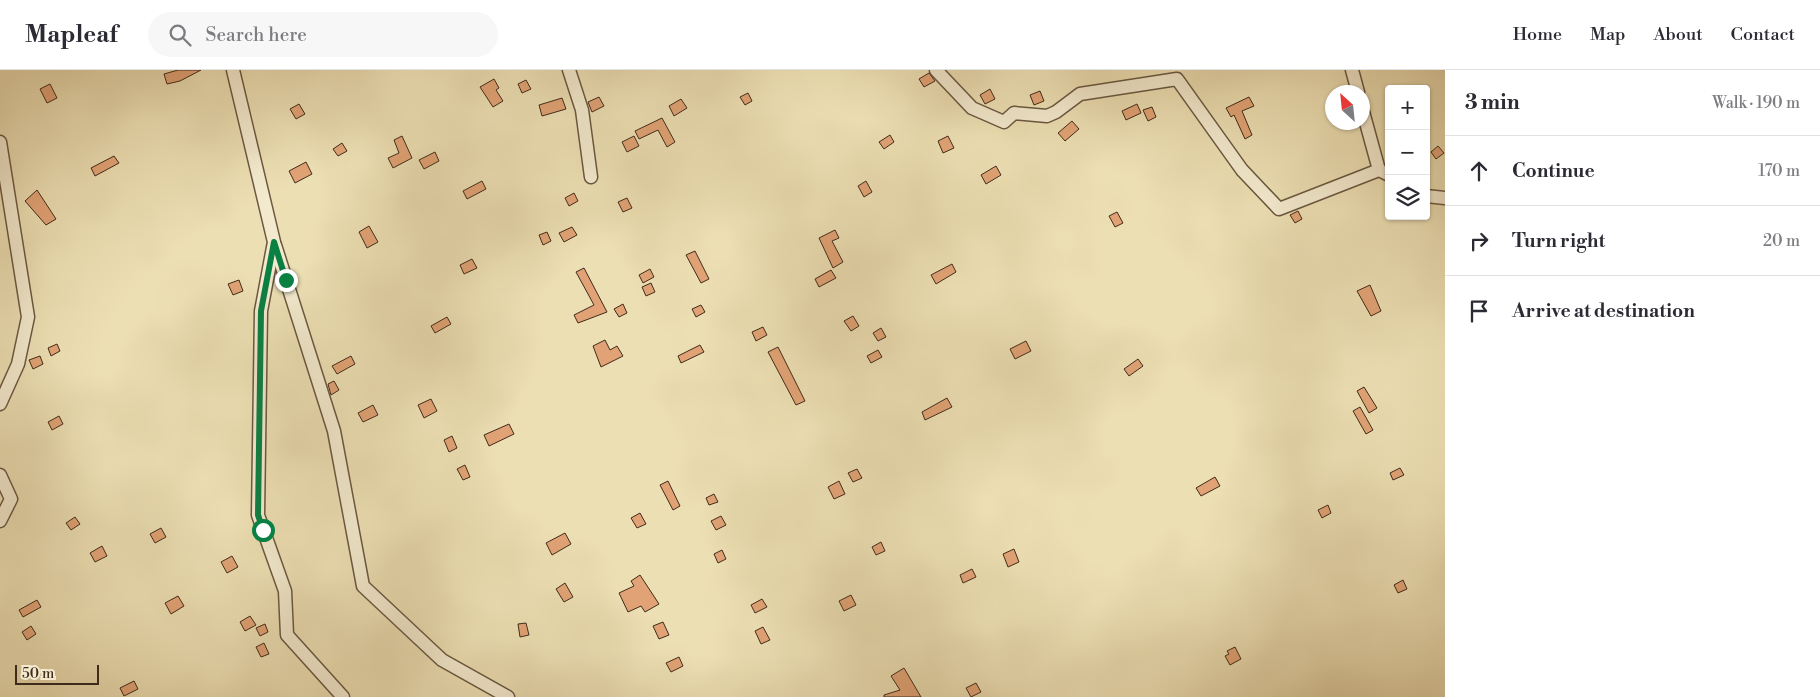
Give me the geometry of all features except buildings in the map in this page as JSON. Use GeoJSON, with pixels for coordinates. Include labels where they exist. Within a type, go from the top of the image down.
{"type":"FeatureCollection","features":[{"type":"Feature","properties":{"kind":"street"},"geometry":{"type":"LineString","coordinates":[[234,70],[274,242],[334,431],[363,586],[442,660],[508,697]]}},
{"type":"Feature","properties":{"kind":"street"},"geometry":{"type":"LineString","coordinates":[[569,70],[582,110],[590,177]]}},
{"type":"Feature","properties":{"kind":"street"},"geometry":{"type":"LineString","coordinates":[[936,70],[972,108],[1004,122],[1014,113],[1047,116],[1056,112],[1080,94],[1176,75],[1242,170],[1280,209],[1384,173],[1369,130]]}},
{"type":"Feature","properties":{"kind":"street"},"geometry":{"type":"LineString","coordinates":[[1352,70],[1356,85]]}},
{"type":"Feature","properties":{"kind":"street"},"geometry":{"type":"LineString","coordinates":[[0,142],[28,317],[18,364],[0,404]]}},
{"type":"Feature","properties":{"kind":"street"},"geometry":{"type":"LineString","coordinates":[[1430,196],[1445,198]]}},
{"type":"Feature","properties":{"kind":"street"},"geometry":{"type":"LineString","coordinates":[[274,242],[261,311],[258,515],[285,591],[287,634],[343,697]]}},
{"type":"Feature","properties":{"kind":"street"},"geometry":{"type":"LineString","coordinates":[[0,379],[18,364]]}},
{"type":"Feature","properties":{"kind":"street"},"geometry":{"type":"LineString","coordinates":[[0,475],[11,499],[0,521]]}},
{"type":"Feature","properties":{"kind":"route"},"geometry":{"type":"LineString","coordinates":[[263,530],[258,515],[261,311],[274,242],[286,280]]}}]}
